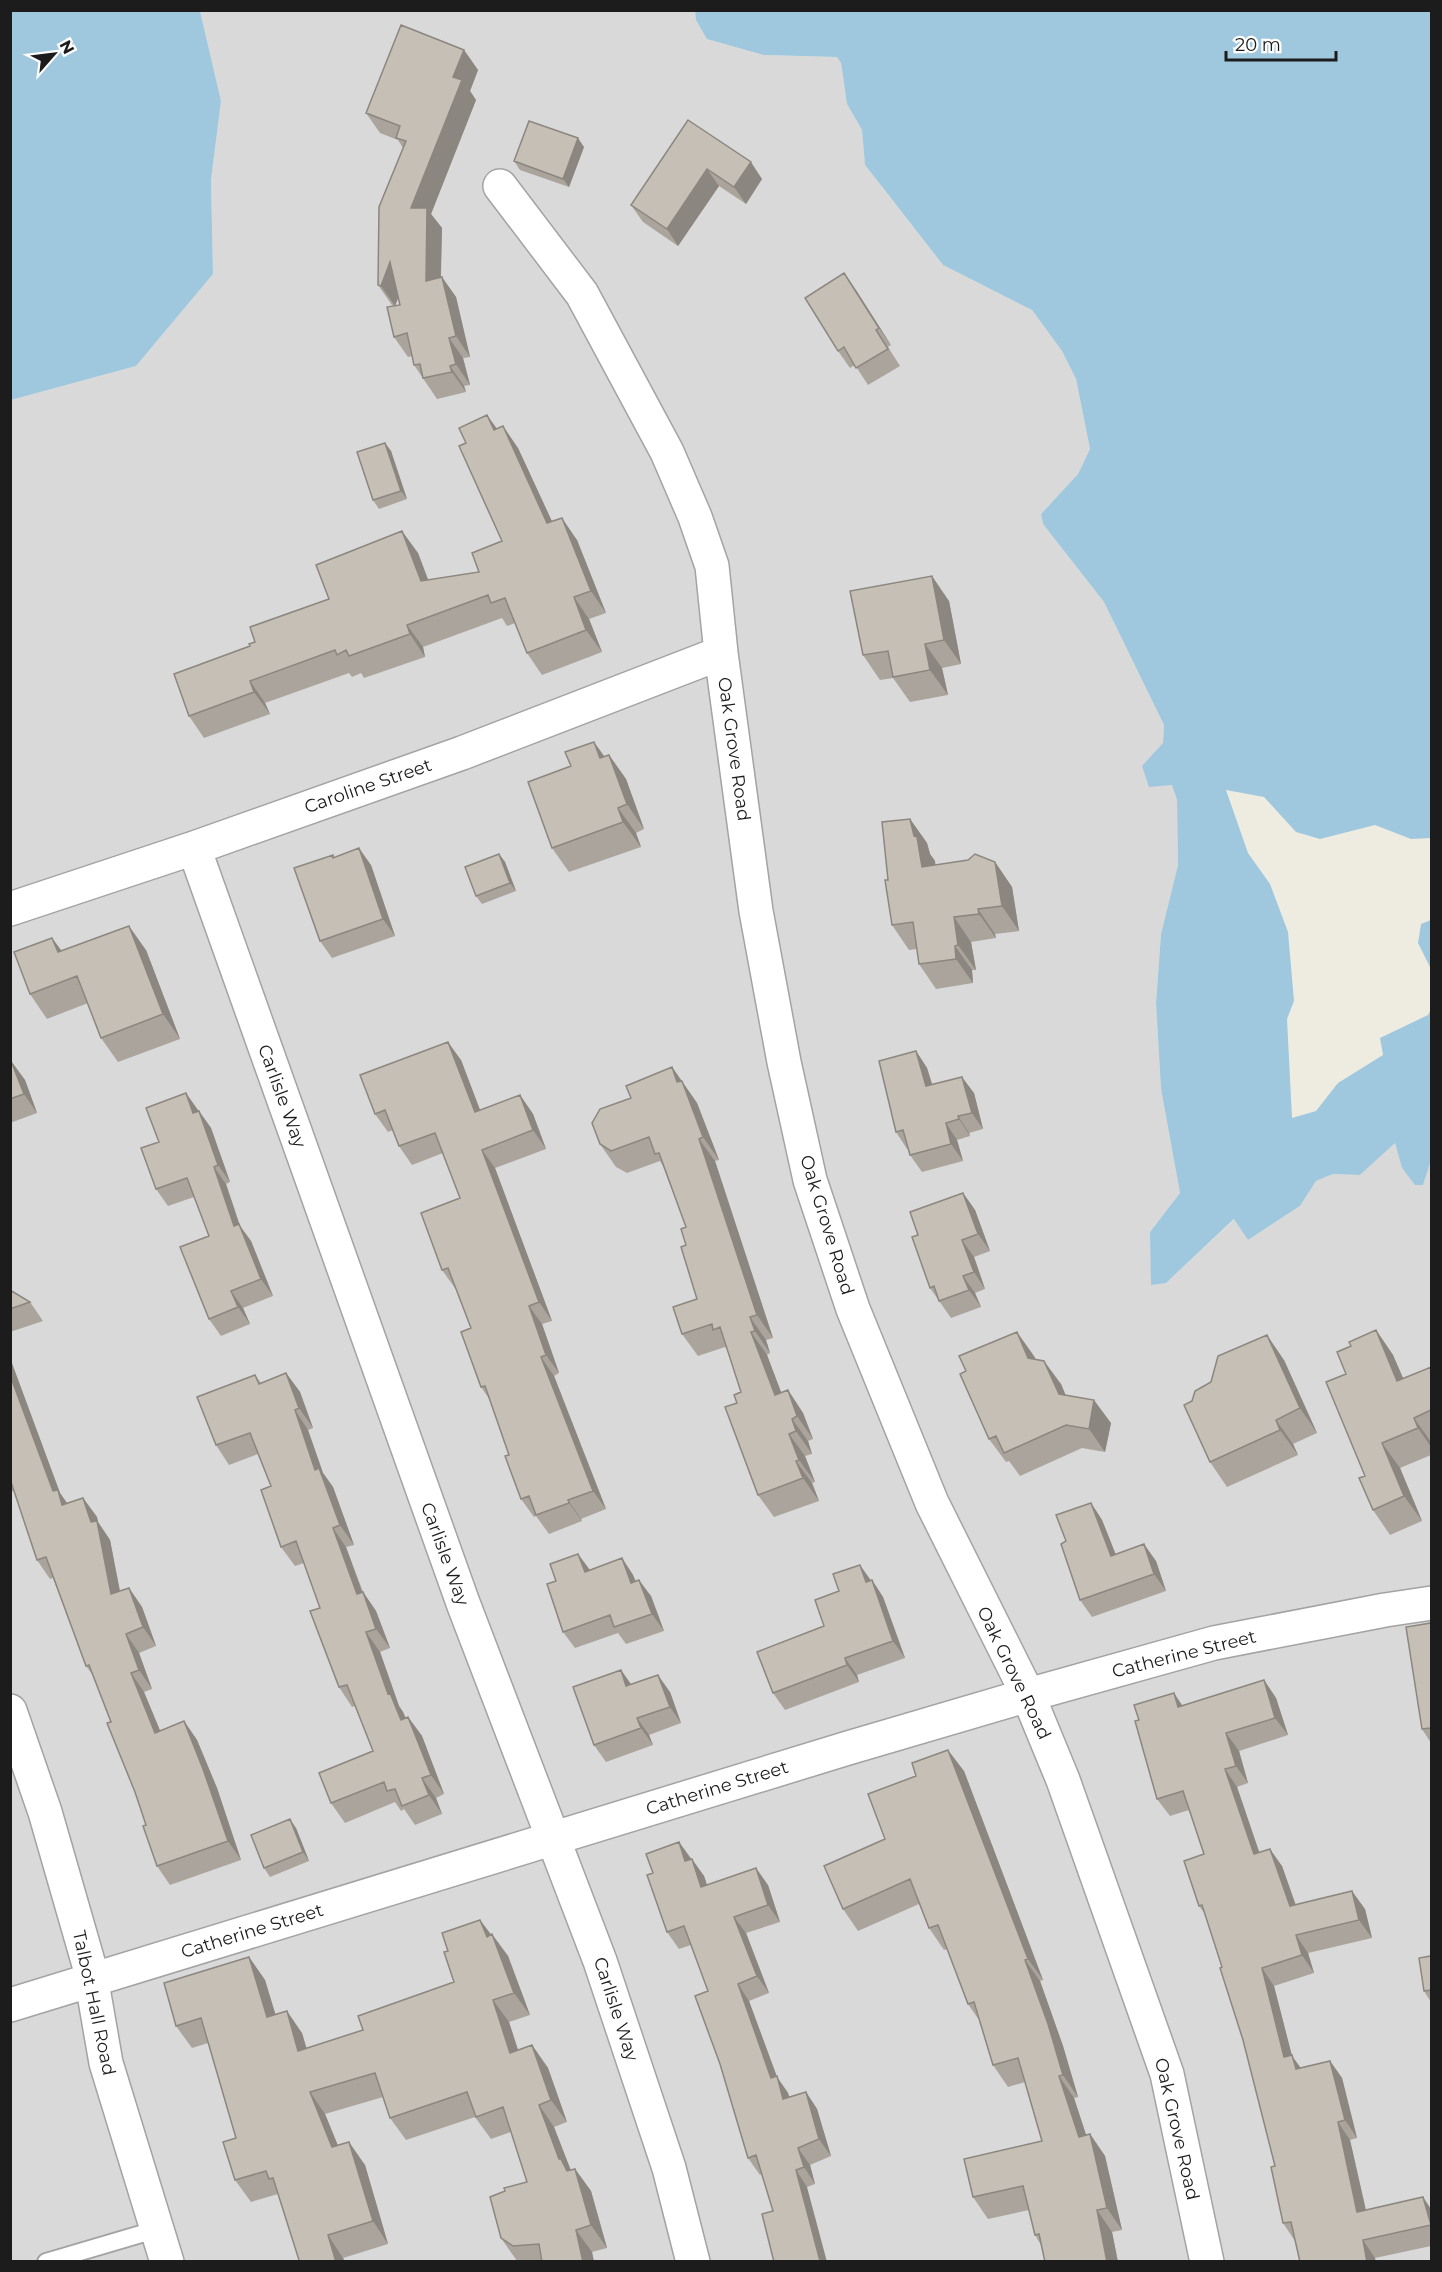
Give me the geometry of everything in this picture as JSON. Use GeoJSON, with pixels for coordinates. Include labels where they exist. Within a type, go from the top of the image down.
{"type":"FeatureCollection","features":[{"type":"Feature","properties":{"kind":"street","name":"Oak Grove Road"},"geometry":{"type":"LineString","coordinates":[[500,186],[582,294],[667,452],[695,517],[712,566],[721,653],[756,911],[784,1062],[810,1180],[853,1309],[932,1503],[1028,1695],[1063,1780],[1167,2074],[1207,2262]]}},
{"type":"Feature","properties":{"kind":"street","name":"Caroline Street"},"geometry":{"type":"LineString","coordinates":[[10,909],[194,848],[462,753],[721,653]]}},
{"type":"Feature","properties":{"kind":"street","name":"Carlisle Way"},"geometry":{"type":"LineString","coordinates":[[194,848],[463,1603],[600,1960],[669,2168],[693,2262]]}},
{"type":"Feature","properties":{"kind":"street","name":"Catherine Street"},"geometry":{"type":"LineString","coordinates":[[10,2005],[1028,1695],[1214,1643],[1431,1603]]}},
{"type":"Feature","properties":{"kind":"street","name":"Talbot Hall Road"},"geometry":{"type":"LineString","coordinates":[[10,1710],[45,1812],[89,1965],[106,2063],[167,2262]]}},
{"type":"Feature","properties":{"kind":"lane"},"geometry":{"type":"LineString","coordinates":[[46,2262],[81,2257],[158,2229]]}},
{"type":"Feature","properties":{"kind":"shaded area"},"geometry":{"type":"Polygon","coordinates":[[[200,11],[695,11],[696,20],[764,55],[837,57],[841,63],[847,104],[862,130],[865,165],[884,190],[943,265],[1032,310],[1062,351],[1076,379],[1090,449],[1078,474],[1041,514],[1043,524],[1104,602],[1164,725],[1163,743],[1177,800],[1178,865],[1161,934],[1156,1003],[1161,1089],[1180,1193],[1150,1232],[1166,1283],[1235,1219],[1248,1240],[1300,1206],[1316,1181],[1333,1174],[1360,1175],[1395,1143],[1402,1168],[1423,1185],[1431,1157],[1431,2261],[11,2262],[11,400],[136,366],[213,274],[211,180],[221,101],[200,11]]]}},
{"type":"Feature","properties":{"kind":"water"},"geometry":{"type":"Polygon","coordinates":[[[11,10],[200,11],[221,101],[211,180],[213,274],[136,366],[11,400],[11,10]]]}},
{"type":"Feature","properties":{"kind":"water"},"geometry":{"type":"Polygon","coordinates":[[[695,11],[1431,11],[1431,838],[1411,839],[1375,825],[1320,839],[1296,832],[1264,797],[1226,790],[1248,853],[1270,884],[1288,932],[1294,1001],[1287,1019],[1292,1118],[1316,1111],[1338,1083],[1383,1055],[1380,1038],[1428,1015],[1431,1009],[1432,1157],[1423,1185],[1415,1185],[1402,1168],[1395,1143],[1360,1175],[1333,1174],[1316,1181],[1300,1206],[1248,1240],[1234,1219],[1166,1283],[1151,1285],[1150,1232],[1180,1193],[1161,1089],[1156,1003],[1161,934],[1178,865],[1177,800],[1172,785],[1149,787],[1142,766],[1163,743],[1164,725],[1104,602],[1043,524],[1041,514],[1078,474],[1090,449],[1076,379],[1062,351],[1032,310],[943,265],[865,165],[862,130],[847,104],[841,63],[837,57],[764,55],[707,39],[696,20],[695,11]]]}},
{"type":"Feature","properties":{"kind":"water"},"geometry":{"type":"Polygon","coordinates":[[[1431,920],[1431,969],[1418,943],[1421,924],[1431,920]]]}},
{"type":"Feature","properties":{"kind":"building"},"geometry":{"type":"Polygon","coordinates":[[[401,25],[464,50],[453,77],[462,80],[411,208],[427,208],[426,281],[442,277],[456,336],[449,338],[456,364],[450,366],[452,372],[423,378],[420,364],[414,365],[407,333],[394,337],[387,307],[400,305],[390,262],[381,286],[378,285],[379,207],[406,141],[396,138],[400,126],[366,113],[401,25]]]}},
{"type":"Feature","properties":{"kind":"building"},"geometry":{"type":"Polygon","coordinates":[[[688,120],[751,162],[734,187],[707,169],[667,229],[631,205],[688,120]]]}},
{"type":"Feature","properties":{"kind":"building"},"geometry":{"type":"Polygon","coordinates":[[[529,121],[578,138],[563,179],[514,161],[529,121]]]}},
{"type":"Feature","properties":{"kind":"building"},"geometry":{"type":"Polygon","coordinates":[[[844,273],[879,328],[876,330],[888,349],[856,368],[844,347],[838,351],[805,298],[844,273]]]}},
{"type":"Feature","properties":{"kind":"building"},"geometry":{"type":"Polygon","coordinates":[[[487,415],[494,430],[503,426],[547,523],[562,518],[591,591],[574,597],[586,630],[527,653],[505,598],[491,603],[488,595],[407,625],[410,634],[349,656],[346,650],[337,655],[335,650],[250,681],[254,692],[189,716],[174,674],[250,646],[249,644],[255,642],[250,627],[329,599],[316,565],[402,531],[421,581],[479,572],[472,553],[502,541],[459,446],[466,443],[459,428],[487,415]]]}},
{"type":"Feature","properties":{"kind":"building"},"geometry":{"type":"Polygon","coordinates":[[[385,443],[401,491],[373,500],[357,452],[385,443]]]}},
{"type":"Feature","properties":{"kind":"building"},"geometry":{"type":"Polygon","coordinates":[[[932,576],[944,640],[925,644],[930,670],[893,677],[888,651],[863,655],[850,591],[932,576]]]}},
{"type":"Feature","properties":{"kind":"building"},"geometry":{"type":"Polygon","coordinates":[[[594,742],[600,758],[609,755],[627,804],[618,808],[623,822],[552,848],[528,782],[571,766],[565,752],[594,742]]]}},
{"type":"Feature","properties":{"kind":"building"},"geometry":{"type":"Polygon","coordinates":[[[910,819],[914,836],[917,837],[922,867],[968,860],[975,854],[995,862],[1002,906],[978,909],[979,914],[954,917],[958,945],[955,946],[956,959],[919,964],[913,922],[892,925],[885,880],[888,880],[882,822],[910,819]]]}},
{"type":"Feature","properties":{"kind":"building"},"geometry":{"type":"Polygon","coordinates":[[[359,848],[383,919],[320,941],[294,868],[333,855],[333,858],[359,848]]]}},
{"type":"Feature","properties":{"kind":"building"},"geometry":{"type":"Polygon","coordinates":[[[499,854],[510,883],[476,896],[465,867],[499,854]]]}},
{"type":"Feature","properties":{"kind":"building"},"geometry":{"type":"Polygon","coordinates":[[[129,926],[163,1014],[101,1038],[77,976],[30,994],[14,952],[52,938],[58,952],[129,926]]]}},
{"type":"Feature","properties":{"kind":"building"},"geometry":{"type":"Polygon","coordinates":[[[448,1042],[475,1112],[520,1095],[533,1130],[482,1150],[539,1302],[529,1306],[546,1355],[541,1357],[593,1491],[536,1515],[529,1496],[521,1499],[505,1456],[509,1455],[485,1386],[481,1387],[461,1332],[471,1328],[448,1268],[442,1270],[421,1213],[460,1198],[435,1133],[399,1146],[385,1110],[375,1114],[360,1075],[448,1042]]]}},
{"type":"Feature","properties":{"kind":"building"},"geometry":{"type":"Polygon","coordinates":[[[916,1051],[926,1086],[962,1077],[972,1113],[958,1116],[959,1119],[946,1123],[951,1144],[910,1155],[903,1130],[896,1132],[879,1061],[916,1051]]]}},
{"type":"Feature","properties":{"kind":"building"},"geometry":{"type":"Polygon","coordinates":[[[10,1062],[24,1094],[10,1099],[10,1062]]]}},
{"type":"Feature","properties":{"kind":"building"},"geometry":{"type":"Polygon","coordinates":[[[672,1067],[677,1082],[682,1081],[703,1137],[699,1139],[757,1315],[750,1317],[755,1331],[751,1332],[775,1395],[788,1390],[797,1416],[792,1419],[796,1431],[789,1434],[803,1478],[758,1495],[725,1407],[737,1403],[734,1395],[741,1392],[720,1327],[713,1330],[712,1324],[682,1334],[673,1307],[697,1299],[681,1247],[686,1245],[681,1229],[686,1227],[659,1153],[655,1154],[649,1137],[611,1151],[600,1144],[592,1123],[600,1109],[631,1098],[626,1086],[672,1067]]]}},
{"type":"Feature","properties":{"kind":"building"},"geometry":{"type":"Polygon","coordinates":[[[186,1093],[193,1113],[199,1111],[218,1165],[214,1167],[234,1226],[239,1224],[261,1279],[231,1291],[238,1307],[209,1319],[180,1247],[209,1236],[187,1178],[156,1189],[141,1148],[159,1142],[146,1108],[186,1093]]]}},
{"type":"Feature","properties":{"kind":"building"},"geometry":{"type":"Polygon","coordinates":[[[963,1193],[978,1234],[962,1240],[974,1272],[963,1276],[969,1290],[939,1301],[934,1286],[930,1288],[912,1237],[918,1235],[910,1212],[963,1193]]]}},
{"type":"Feature","properties":{"kind":"building"},"geometry":{"type":"Polygon","coordinates":[[[10,1290],[30,1302],[10,1309],[10,1290]]]}},
{"type":"Feature","properties":{"kind":"building"},"geometry":{"type":"Polygon","coordinates":[[[1376,1330],[1397,1381],[1431,1367],[1431,1410],[1414,1418],[1418,1428],[1382,1443],[1404,1496],[1373,1510],[1359,1478],[1365,1476],[1326,1382],[1346,1374],[1337,1352],[1351,1346],[1349,1342],[1376,1330]]]}},
{"type":"Feature","properties":{"kind":"building"},"geometry":{"type":"Polygon","coordinates":[[[1017,1332],[1028,1358],[1044,1361],[1059,1394],[1094,1400],[1089,1429],[1066,1425],[1004,1453],[996,1436],[989,1439],[960,1374],[966,1371],[959,1356],[1017,1332]]]}},
{"type":"Feature","properties":{"kind":"building"},"geometry":{"type":"Polygon","coordinates":[[[1267,1335],[1300,1408],[1276,1420],[1280,1430],[1210,1462],[1184,1405],[1192,1401],[1195,1391],[1211,1382],[1218,1356],[1267,1335]]]}},
{"type":"Feature","properties":{"kind":"building"},"geometry":{"type":"Polygon","coordinates":[[[286,1373],[299,1408],[295,1410],[315,1470],[319,1468],[340,1525],[333,1528],[357,1594],[363,1592],[376,1629],[366,1632],[388,1694],[390,1693],[401,1720],[408,1717],[431,1775],[422,1778],[429,1795],[402,1806],[395,1789],[387,1791],[384,1782],[331,1803],[319,1773],[373,1751],[347,1685],[339,1687],[310,1611],[320,1608],[296,1541],[281,1547],[261,1490],[271,1486],[250,1433],[216,1445],[197,1397],[255,1375],[259,1384],[286,1373]]]}},
{"type":"Feature","properties":{"kind":"building"},"geometry":{"type":"Polygon","coordinates":[[[10,1375],[53,1491],[58,1490],[62,1505],[83,1498],[91,1522],[97,1521],[111,1594],[129,1588],[143,1627],[126,1634],[139,1670],[131,1673],[155,1733],[184,1721],[228,1841],[157,1866],[143,1826],[146,1825],[135,1792],[107,1723],[111,1722],[89,1665],[86,1666],[46,1557],[37,1560],[10,1479],[10,1375]]]}},
{"type":"Feature","properties":{"kind":"building"},"geometry":{"type":"Polygon","coordinates":[[[1091,1503],[1111,1556],[1144,1544],[1154,1574],[1080,1600],[1061,1544],[1066,1541],[1056,1515],[1091,1503]]]}},
{"type":"Feature","properties":{"kind":"building"},"geometry":{"type":"Polygon","coordinates":[[[578,1554],[585,1572],[622,1558],[631,1583],[639,1580],[652,1614],[614,1627],[610,1615],[563,1632],[547,1584],[556,1581],[550,1564],[578,1554]]]}},
{"type":"Feature","properties":{"kind":"building"},"geometry":{"type":"Polygon","coordinates":[[[860,1565],[866,1582],[872,1580],[893,1641],[845,1658],[847,1665],[773,1693],[757,1652],[824,1626],[815,1600],[839,1591],[833,1574],[860,1565]]]}},
{"type":"Feature","properties":{"kind":"building"},"geometry":{"type":"Polygon","coordinates":[[[1431,1623],[1431,1728],[1422,1729],[1406,1627],[1431,1623]]]}},
{"type":"Feature","properties":{"kind":"building"},"geometry":{"type":"Polygon","coordinates":[[[621,1670],[626,1686],[658,1675],[670,1707],[637,1718],[641,1728],[594,1745],[573,1687],[621,1670]]]}},
{"type":"Feature","properties":{"kind":"building"},"geometry":{"type":"Polygon","coordinates":[[[1264,1680],[1275,1718],[1226,1733],[1236,1766],[1225,1769],[1254,1854],[1270,1849],[1290,1906],[1352,1891],[1359,1920],[1296,1935],[1302,1955],[1262,1968],[1284,2057],[1292,2055],[1296,2069],[1330,2061],[1345,2120],[1338,2122],[1357,2212],[1423,2197],[1431,2225],[1363,2240],[1367,2262],[1300,2262],[1291,2222],[1283,2223],[1271,2167],[1275,2166],[1243,2040],[1202,1905],[1199,1906],[1184,1861],[1204,1854],[1183,1791],[1157,1799],[1135,1721],[1139,1720],[1134,1705],[1174,1693],[1178,1707],[1264,1680]]]}},
{"type":"Feature","properties":{"kind":"building"},"geometry":{"type":"Polygon","coordinates":[[[948,1750],[1028,1959],[1025,1960],[1048,2024],[1063,2075],[1059,2076],[1079,2137],[1090,2134],[1107,2208],[1097,2210],[1107,2262],[1045,2262],[1039,2234],[1035,2235],[1023,2186],[973,2197],[964,2159],[1042,2141],[1018,2058],[993,2065],[974,2002],[968,2004],[938,1925],[929,1928],[910,1879],[843,1909],[824,1866],[885,1839],[868,1794],[916,1776],[912,1763],[948,1750]]]}},
{"type":"Feature","properties":{"kind":"building"},"geometry":{"type":"Polygon","coordinates":[[[290,1819],[303,1852],[264,1868],[251,1835],[290,1819]]]}},
{"type":"Feature","properties":{"kind":"building"},"geometry":{"type":"Polygon","coordinates":[[[679,1842],[685,1861],[692,1859],[701,1887],[756,1868],[768,1905],[734,1917],[757,1976],[738,1984],[771,2078],[777,2076],[783,2099],[806,2092],[819,2139],[798,2148],[804,2167],[796,2170],[820,2261],[774,2262],[762,2214],[773,2211],[756,2155],[748,2158],[720,2064],[695,1996],[708,1991],[684,1926],[667,1932],[647,1875],[653,1873],[646,1854],[679,1842]]]}},
{"type":"Feature","properties":{"kind":"building"},"geometry":{"type":"Polygon","coordinates":[[[480,1920],[487,1937],[492,1934],[514,1993],[493,2000],[510,2053],[532,2045],[551,2100],[539,2105],[559,2159],[567,2171],[575,2169],[591,2225],[576,2230],[583,2262],[542,2262],[539,2244],[513,2246],[501,2238],[490,2197],[505,2191],[504,2188],[527,2182],[503,2107],[476,2117],[467,2092],[390,2118],[375,2073],[310,2092],[332,2147],[349,2142],[373,2221],[328,2235],[336,2262],[295,2262],[299,2260],[273,2178],[269,2179],[266,2171],[235,2180],[223,2142],[236,2138],[201,2018],[176,2026],[164,1983],[249,1957],[267,2017],[287,2011],[298,2051],[363,2030],[358,2016],[454,1982],[444,1952],[448,1951],[442,1933],[480,1920]]]}},
{"type":"Feature","properties":{"kind":"building"},"geometry":{"type":"Polygon","coordinates":[[[1431,1956],[1431,1990],[1424,1991],[1419,1958],[1431,1956]]]}}]}
